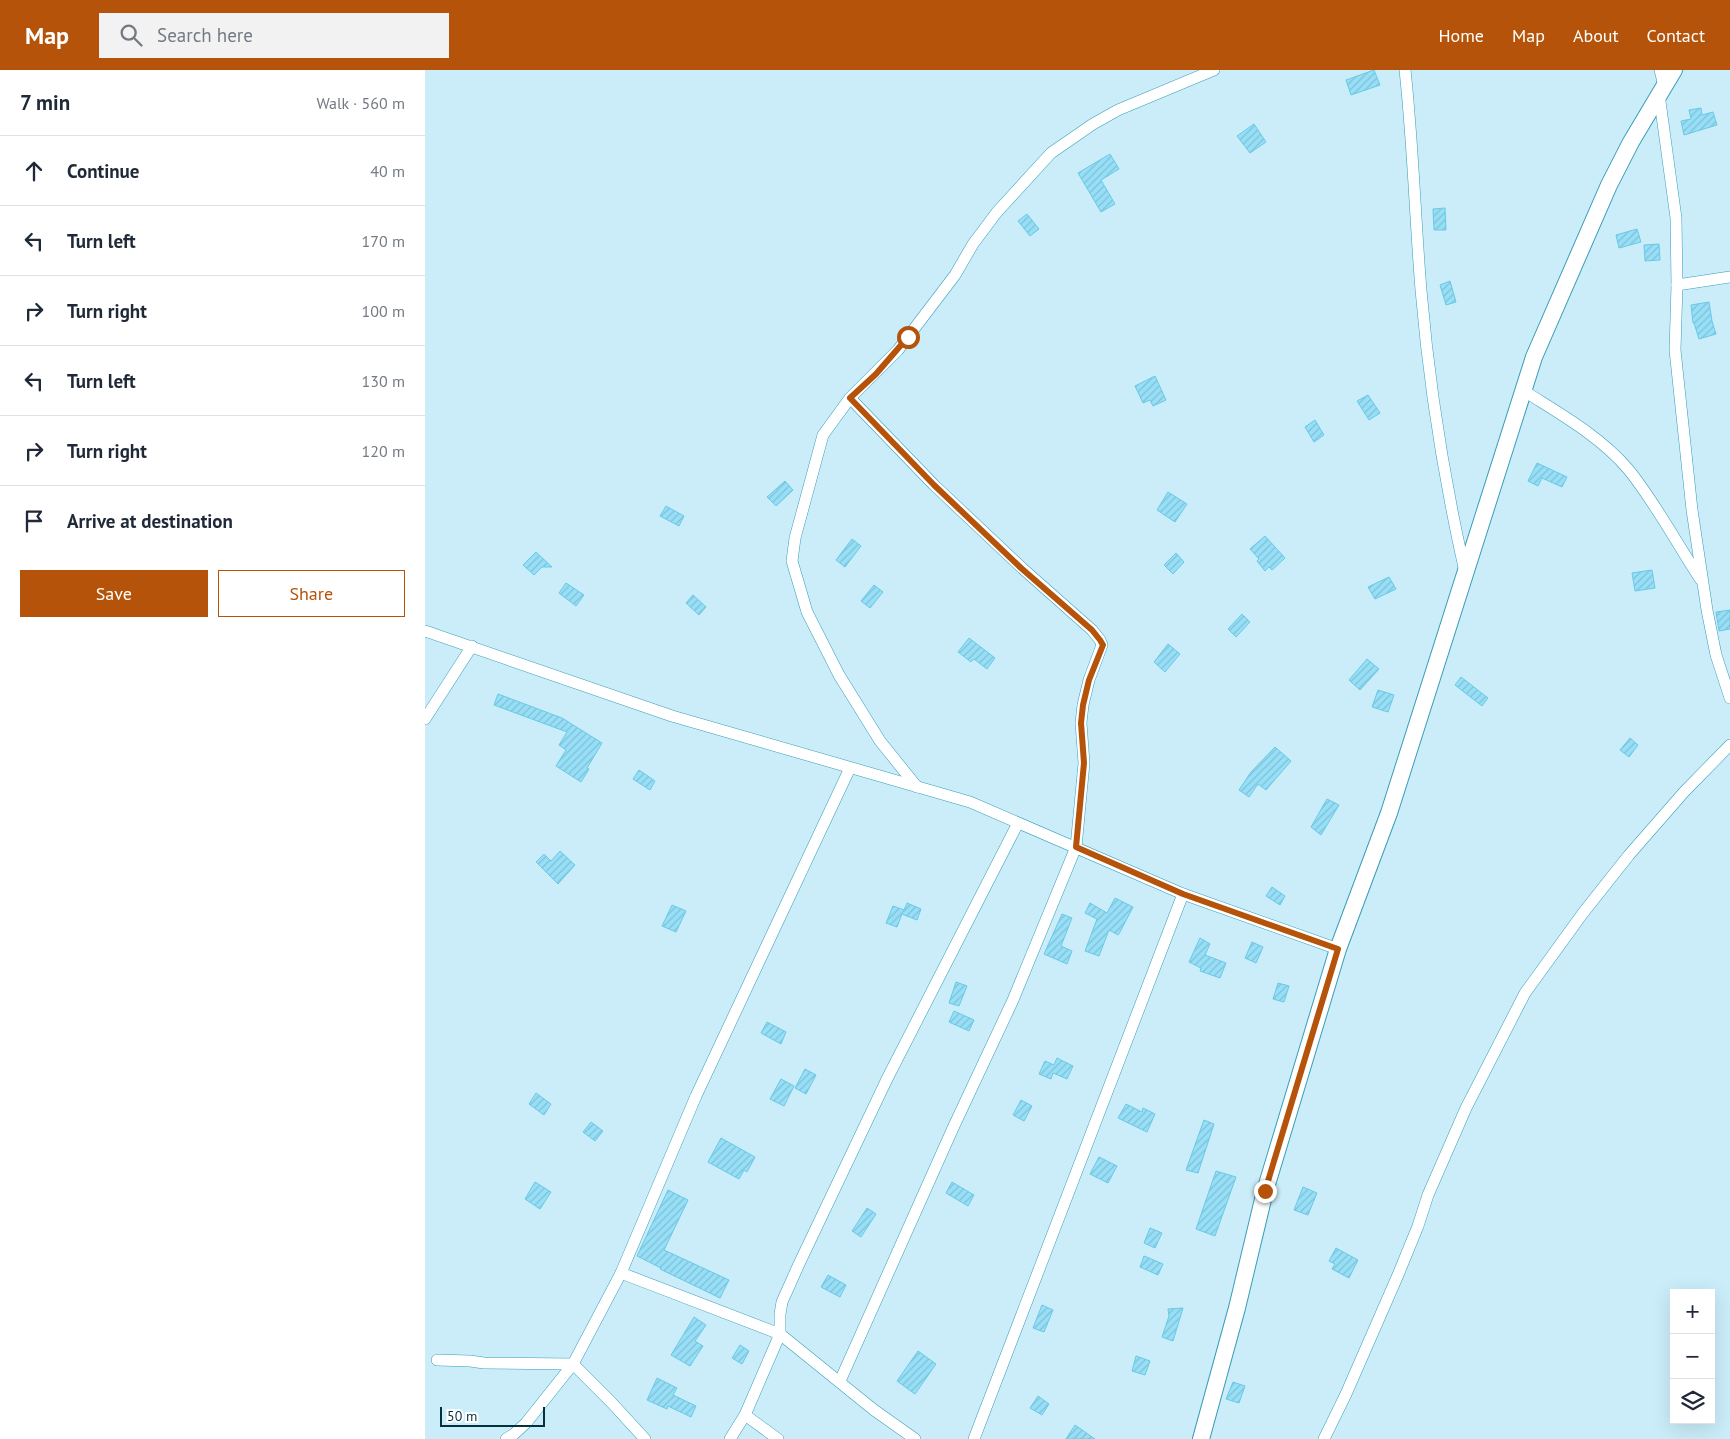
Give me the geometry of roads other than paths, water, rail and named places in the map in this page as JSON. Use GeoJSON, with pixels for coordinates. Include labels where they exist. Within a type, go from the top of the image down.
{"type":"FeatureCollection","features":[{"type":"Feature","properties":{"kind":"street"},"geometry":{"type":"LineString","coordinates":[[917,787],[881,741],[839,675],[807,612],[792,561],[795,538],[823,435],[850,398],[898,350],[955,276],[983,230],[1027,178],[1051,154],[1093,124],[1118,110],[1214,70]]}},
{"type":"Feature","properties":{"kind":"street"},"geometry":{"type":"LineString","coordinates":[[1405,70],[1412,137],[1421,290],[1432,386],[1449,498],[1465,575]]}},
{"type":"Feature","properties":{"kind":"street"},"geometry":{"type":"LineString","coordinates":[[1660,70],[1676,218],[1677,285],[1675,350],[1692,510],[1716,654],[1730,698]]}},
{"type":"Feature","properties":{"kind":"street"},"geometry":{"type":"LineString","coordinates":[[1201,1439],[1237,1308],[1265,1191],[1338,949],[1389,813],[1534,357],[1609,185],[1631,142],[1674,70]]}},
{"type":"Feature","properties":{"kind":"street"},"geometry":{"type":"LineString","coordinates":[[1677,285],[1730,277]]}},
{"type":"Feature","properties":{"kind":"street"},"geometry":{"type":"LineString","coordinates":[[1524,391],[1602,443],[1627,468],[1641,486],[1703,584]]}},
{"type":"Feature","properties":{"kind":"street"},"geometry":{"type":"LineString","coordinates":[[840,1382],[953,1128],[1013,1000],[1076,847],[1084,763],[1081,723],[1083,705],[1089,680],[1103,645],[1092,630],[1021,568],[934,485],[850,398]]}},
{"type":"Feature","properties":{"kind":"street"},"geometry":{"type":"LineString","coordinates":[[425,631],[634,703],[970,802],[1183,894],[1338,949]]}},
{"type":"Feature","properties":{"kind":"street"},"geometry":{"type":"LineString","coordinates":[[425,719],[472,646]]}},
{"type":"Feature","properties":{"kind":"street"},"geometry":{"type":"LineString","coordinates":[[1324,1439],[1346,1394],[1398,1275],[1418,1226],[1428,1195],[1465,1108],[1525,993],[1583,913],[1629,855],[1683,792],[1730,745]]}},
{"type":"Feature","properties":{"kind":"street"},"geometry":{"type":"LineString","coordinates":[[506,1439],[525,1423],[573,1364],[621,1273],[696,1096],[850,768]]}},
{"type":"Feature","properties":{"kind":"street"},"geometry":{"type":"LineString","coordinates":[[730,1439],[745,1415],[780,1334],[782,1302],[799,1264],[887,1079],[1017,822]]}},
{"type":"Feature","properties":{"kind":"street"},"geometry":{"type":"LineString","coordinates":[[974,1439],[1183,894]]}},
{"type":"Feature","properties":{"kind":"street"},"geometry":{"type":"LineString","coordinates":[[621,1273],[780,1334],[874,1410],[915,1439]]}},
{"type":"Feature","properties":{"kind":"street"},"geometry":{"type":"LineString","coordinates":[[437,1360],[470,1360],[484,1363],[573,1364],[645,1439]]}},
{"type":"Feature","properties":{"kind":"street"},"geometry":{"type":"LineString","coordinates":[[745,1415],[777,1439]]}}]}
